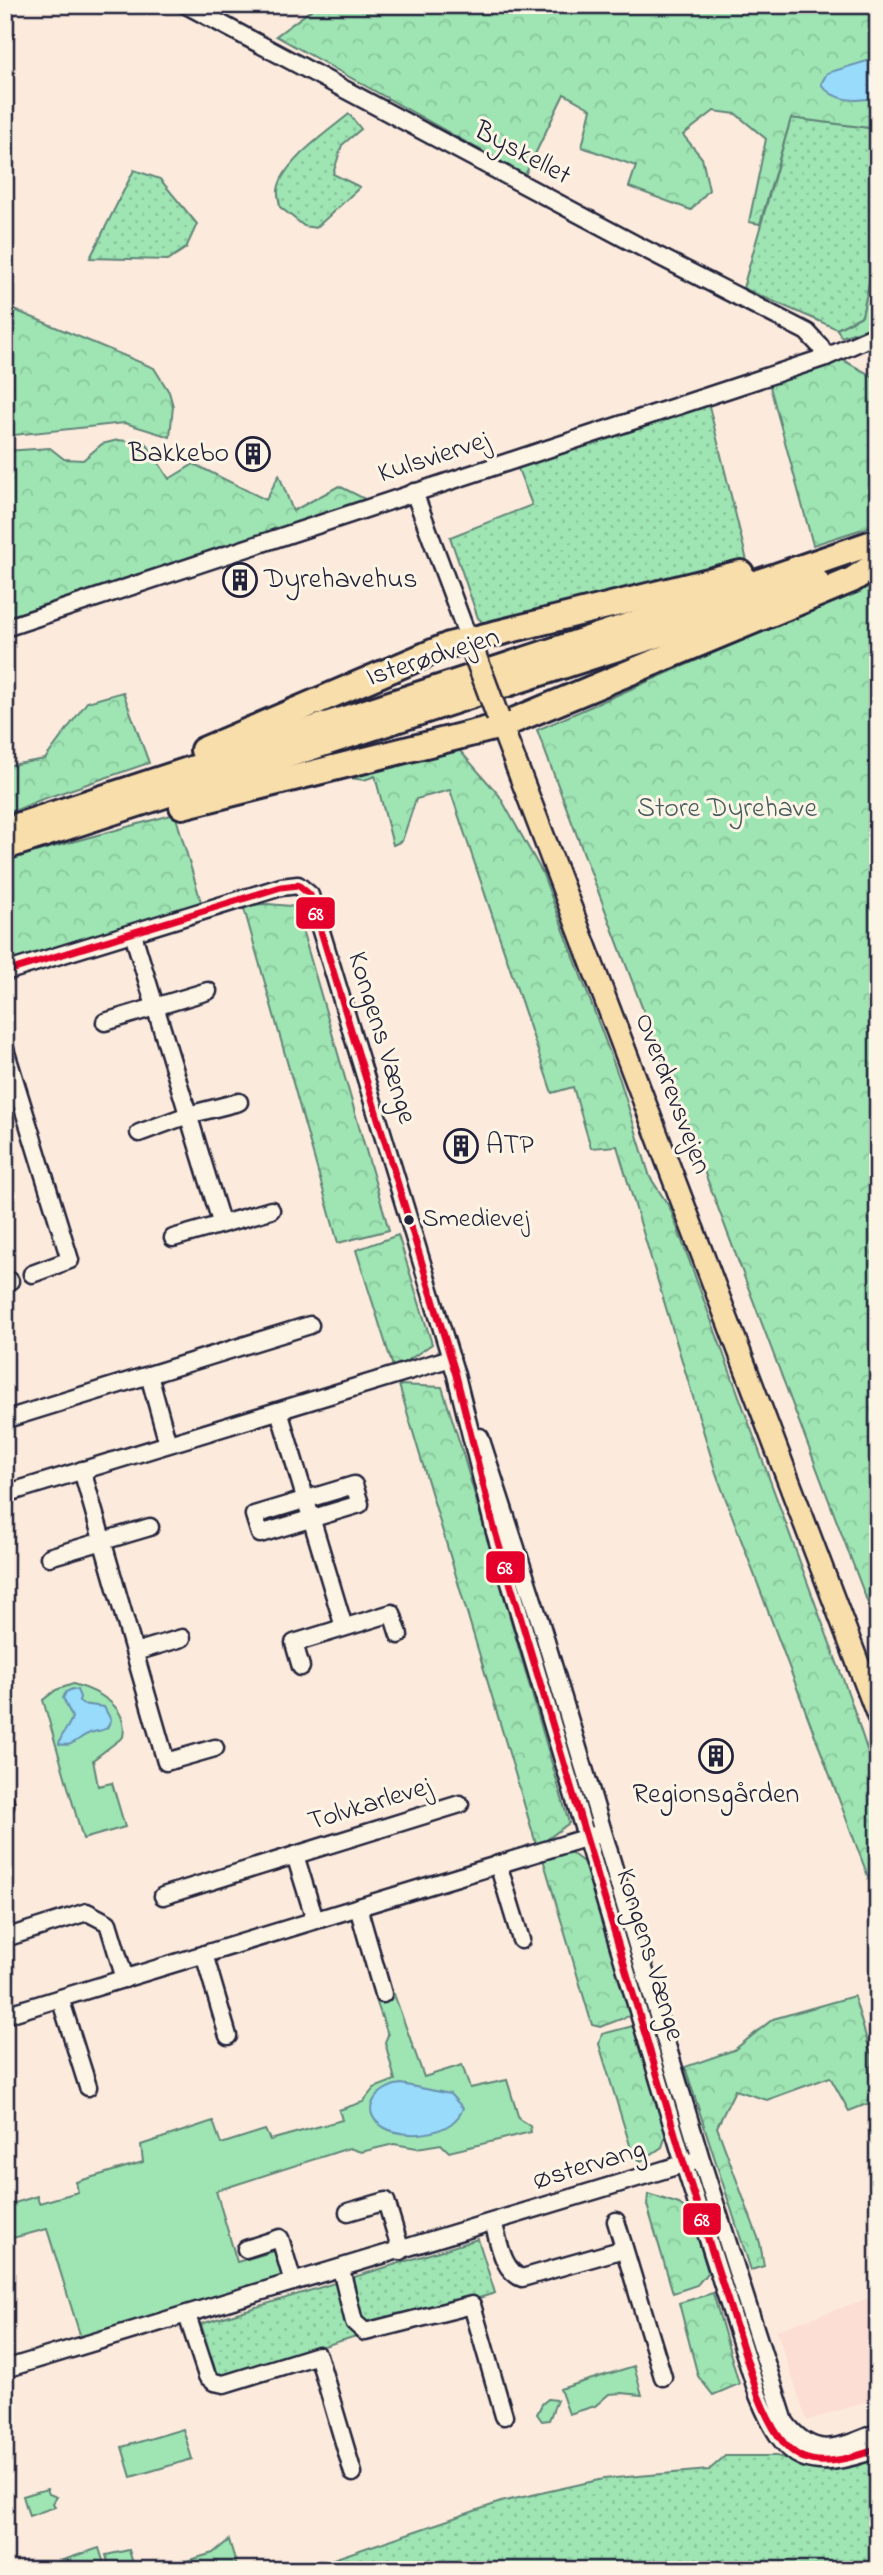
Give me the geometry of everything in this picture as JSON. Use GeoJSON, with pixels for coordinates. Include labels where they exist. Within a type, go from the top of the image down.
{"type":"FeatureCollection","features":[{"type":"Feature","properties":{"kind":"highway","name":"Isterødvejen"},"geometry":{"type":"LineString","coordinates":[[5,847],[64,819],[878,541]]}},
{"type":"Feature","properties":{"kind":"highway"},"geometry":{"type":"LineString","coordinates":[[64,819],[112,784],[183,758],[449,645],[471,645],[789,561],[823,560]]}},
{"type":"Feature","properties":{"kind":"highway"},"geometry":{"type":"LineString","coordinates":[[64,819],[90,827],[174,808],[500,722],[852,580],[878,561]]}},
{"type":"Feature","properties":{"kind":"highway","name":"Isterødvejen"},"geometry":{"type":"LineString","coordinates":[[5,830],[64,819],[684,626],[878,561]]}},
{"type":"Feature","properties":{"kind":"main road","name":"Overdrevsvejen"},"geometry":{"type":"LineString","coordinates":[[471,645],[878,1716]]}},
{"type":"Feature","properties":{"kind":"street","name":"Byskellet"},"geometry":{"type":"LineString","coordinates":[[186,5],[635,244],[807,332],[826,357]]}},
{"type":"Feature","properties":{"kind":"street","name":"Kulsviervej"},"geometry":{"type":"LineString","coordinates":[[5,628],[826,357],[878,334]]}},
{"type":"Feature","properties":{"kind":"street","name":"Overdrevsvejen"},"geometry":{"type":"LineString","coordinates":[[414,492],[471,645]]}},
{"type":"Feature","properties":{"kind":"street","name":"Kongens Vænge"},"geometry":{"type":"LineString","coordinates":[[5,972],[281,887],[298,885],[310,895],[451,1358],[485,1494],[586,1838],[684,2165],[758,2396],[770,2426],[781,2442],[795,2454],[825,2463],[878,2449]]}},
{"type":"Feature","properties":{"kind":"street"},"geometry":{"type":"LineString","coordinates":[[133,934],[221,1222]]}},
{"type":"Feature","properties":{"kind":"street"},"geometry":{"type":"LineString","coordinates":[[105,1022],[208,991]]}},
{"type":"Feature","properties":{"kind":"street"},"geometry":{"type":"LineString","coordinates":[[5,1049],[70,1260],[32,1274]]}},
{"type":"Feature","properties":{"kind":"street"},"geometry":{"type":"LineString","coordinates":[[139,1133],[188,1115],[239,1102]]}},
{"type":"Feature","properties":{"kind":"street"},"geometry":{"type":"LineString","coordinates":[[173,1238],[221,1222],[271,1210]]}},
{"type":"Feature","properties":{"kind":"street"},"geometry":{"type":"LineString","coordinates":[[10,1418],[310,1325]]}},
{"type":"Feature","properties":{"kind":"street"},"geometry":{"type":"LineString","coordinates":[[5,1494],[451,1358]]}},
{"type":"Feature","properties":{"kind":"street"},"geometry":{"type":"LineString","coordinates":[[149,1375],[168,1444]]}},
{"type":"Feature","properties":{"kind":"street","name":"Kongens Vænge"},"geometry":{"type":"LineString","coordinates":[[456,1376],[489,1464],[604,1832],[701,2159],[785,2423],[797,2438],[813,2446],[827,2448],[842,2446],[878,2432]]}},
{"type":"Feature","properties":{"kind":"street"},"geometry":{"type":"LineString","coordinates":[[279,1411],[344,1628]]}},
{"type":"Feature","properties":{"kind":"street"},"geometry":{"type":"LineString","coordinates":[[82,1470],[166,1762],[215,1748]]}},
{"type":"Feature","properties":{"kind":"street"},"geometry":{"type":"LineString","coordinates":[[354,1485],[360,1504],[311,1518],[260,1534],[254,1515],[354,1485]]}},
{"type":"Feature","properties":{"kind":"street"},"geometry":{"type":"LineString","coordinates":[[49,1557],[150,1527]]}},
{"type":"Feature","properties":{"kind":"street"},"geometry":{"type":"LineString","coordinates":[[301,1667],[293,1643],[392,1613],[399,1635]]}},
{"type":"Feature","properties":{"kind":"street"},"geometry":{"type":"LineString","coordinates":[[135,1652],[182,1638]]}},
{"type":"Feature","properties":{"kind":"street","name":"Tolvkarlevej"},"geometry":{"type":"LineString","coordinates":[[163,1896],[460,1804]]}},
{"type":"Feature","properties":{"kind":"street"},"geometry":{"type":"LineString","coordinates":[[5,2015],[604,1832]]}},
{"type":"Feature","properties":{"kind":"street","name":"Tolvkarlevej"},"geometry":{"type":"LineString","coordinates":[[295,1855],[315,1920]]}},
{"type":"Feature","properties":{"kind":"street"},"geometry":{"type":"LineString","coordinates":[[498,1864],[521,1940]]}},
{"type":"Feature","properties":{"kind":"street"},"geometry":{"type":"LineString","coordinates":[[358,1907],[383,1994]]}},
{"type":"Feature","properties":{"kind":"street"},"geometry":{"type":"LineString","coordinates":[[5,1938],[87,1913],[108,1923],[125,1979]]}},
{"type":"Feature","properties":{"kind":"street"},"geometry":{"type":"LineString","coordinates":[[204,1954],[228,2036]]}},
{"type":"Feature","properties":{"kind":"street"},"geometry":{"type":"LineString","coordinates":[[60,1998],[88,2087]]}},
{"type":"Feature","properties":{"kind":"street","name":"Østervang"},"geometry":{"type":"LineString","coordinates":[[5,2369],[701,2159]]}},
{"type":"Feature","properties":{"kind":"street"},"geometry":{"type":"LineString","coordinates":[[348,2212],[386,2201],[401,2251]]}},
{"type":"Feature","properties":{"kind":"street"},"geometry":{"type":"LineString","coordinates":[[616,2221],[663,2377]]}},
{"type":"Feature","properties":{"kind":"street"},"geometry":{"type":"LineString","coordinates":[[493,2222],[508,2270],[522,2278],[624,2249]]}},
{"type":"Feature","properties":{"kind":"street"},"geometry":{"type":"LineString","coordinates":[[246,2249],[280,2238],[293,2282]]}},
{"type":"Feature","properties":{"kind":"street"},"geometry":{"type":"LineString","coordinates":[[341,2269],[355,2322],[359,2329],[365,2332],[472,2305],[504,2416]]}},
{"type":"Feature","properties":{"kind":"street"},"geometry":{"type":"LineString","coordinates":[[187,2315],[207,2376],[214,2382],[224,2384],[318,2355],[353,2473]]}},
{"type":"Feature","properties":{"kind":"shaded area"},"geometry":{"type":"Polygon","coordinates":[[[878,2295],[878,2398],[807,2421],[776,2330],[878,2295]]]}},
{"type":"Feature","properties":{"kind":"green space"},"geometry":{"type":"Polygon","coordinates":[[[318,5],[878,5],[878,129],[791,118],[760,224],[749,222],[766,139],[736,114],[714,111],[683,135],[702,158],[709,190],[691,210],[629,187],[636,166],[582,147],[591,109],[564,94],[525,175],[276,36],[318,5]]]}},
{"type":"Feature","properties":{"kind":"green space"},"geometry":{"type":"Polygon","coordinates":[[[349,114],[361,129],[342,145],[333,174],[360,187],[316,228],[304,226],[280,207],[278,192],[281,179],[307,148],[349,114]]]}},
{"type":"Feature","properties":{"kind":"green space"},"geometry":{"type":"Polygon","coordinates":[[[791,118],[878,129],[878,242],[862,316],[837,329],[743,288],[791,118]]]}},
{"type":"Feature","properties":{"kind":"green space"},"geometry":{"type":"Polygon","coordinates":[[[134,170],[160,179],[197,224],[186,248],[168,260],[90,258],[134,170]]]}},
{"type":"Feature","properties":{"kind":"green space"},"geometry":{"type":"Polygon","coordinates":[[[878,242],[878,323],[841,337],[837,329],[862,316],[878,242]]]}},
{"type":"Feature","properties":{"kind":"green space"},"geometry":{"type":"Polygon","coordinates":[[[5,306],[154,368],[169,392],[173,406],[170,437],[125,423],[5,436],[5,306]]]}},
{"type":"Feature","properties":{"kind":"green space"},"geometry":{"type":"Polygon","coordinates":[[[841,359],[878,379],[878,524],[813,545],[769,383],[841,359]]]}},
{"type":"Feature","properties":{"kind":"green space"},"geometry":{"type":"Polygon","coordinates":[[[708,402],[748,565],[486,626],[478,618],[450,537],[532,505],[517,466],[708,402]]]}},
{"type":"Feature","properties":{"kind":"green space"},"geometry":{"type":"Polygon","coordinates":[[[118,440],[146,443],[169,479],[194,464],[266,500],[279,475],[293,511],[339,486],[365,499],[5,618],[5,451],[50,448],[64,459],[83,460],[102,444],[118,440]]]}},
{"type":"Feature","properties":{"kind":"green space","name":"Store Dyrehave"},"geometry":{"type":"Polygon","coordinates":[[[878,581],[878,1630],[537,730],[878,581]]]}},
{"type":"Feature","properties":{"kind":"green space"},"geometry":{"type":"Polygon","coordinates":[[[123,692],[149,763],[40,800],[5,815],[5,766],[45,759],[87,702],[123,692]]]}},
{"type":"Feature","properties":{"kind":"green space"},"geometry":{"type":"Polygon","coordinates":[[[454,744],[499,795],[542,872],[620,1080],[650,1177],[670,1208],[851,1701],[878,1783],[878,1903],[716,1473],[617,1146],[591,1148],[573,1087],[552,1093],[450,790],[416,799],[402,841],[393,845],[375,776],[364,780],[343,777],[454,744]]]}},
{"type":"Feature","properties":{"kind":"green space"},"geometry":{"type":"Polygon","coordinates":[[[175,814],[202,905],[5,964],[5,860],[175,814]]]}},
{"type":"Feature","properties":{"kind":"green space"},"geometry":{"type":"Polygon","coordinates":[[[243,905],[291,906],[297,912],[389,1230],[338,1243],[243,905]]]}},
{"type":"Feature","properties":{"kind":"green space"},"geometry":{"type":"Polygon","coordinates":[[[398,1235],[432,1344],[394,1370],[356,1250],[398,1235]]]}},
{"type":"Feature","properties":{"kind":"green space"},"geometry":{"type":"Polygon","coordinates":[[[399,1385],[442,1387],[461,1447],[569,1823],[537,1847],[399,1385]]]}},
{"type":"Feature","properties":{"kind":"green space"},"geometry":{"type":"Polygon","coordinates":[[[73,1684],[110,1702],[116,1708],[124,1726],[123,1737],[93,1760],[98,1786],[112,1783],[125,1827],[83,1839],[43,1700],[56,1690],[73,1684]]]}},
{"type":"Feature","properties":{"kind":"green space"},"geometry":{"type":"Polygon","coordinates":[[[570,1852],[590,1867],[632,2015],[600,2027],[592,2025],[543,1859],[570,1852]]]}},
{"type":"Feature","properties":{"kind":"green space"},"geometry":{"type":"Polygon","coordinates":[[[394,1994],[424,2077],[462,2065],[470,2088],[507,2080],[519,2119],[530,2126],[531,2132],[449,2152],[441,2144],[417,2148],[394,2144],[361,2152],[349,2148],[216,2191],[237,2262],[278,2250],[286,2275],[81,2338],[47,2229],[5,2240],[5,2206],[37,2196],[39,2203],[78,2192],[76,2182],[143,2162],[141,2145],[213,2121],[221,2144],[265,2130],[270,2140],[342,2120],[339,2110],[363,2102],[374,2088],[395,2080],[385,2042],[388,2035],[376,2000],[394,1994]]]}},
{"type":"Feature","properties":{"kind":"green space"},"geometry":{"type":"Polygon","coordinates":[[[854,1996],[871,2054],[872,2102],[849,2111],[830,2077],[767,2100],[735,2090],[717,2127],[760,2243],[764,2266],[751,2270],[685,2067],[734,2050],[773,2019],[854,1996]]]}},
{"type":"Feature","properties":{"kind":"green space"},"geometry":{"type":"Polygon","coordinates":[[[633,2026],[667,2132],[662,2147],[641,2161],[633,2155],[599,2044],[602,2034],[633,2026]]]}},
{"type":"Feature","properties":{"kind":"green space"},"geometry":{"type":"Polygon","coordinates":[[[648,2194],[679,2204],[690,2212],[708,2272],[697,2285],[673,2293],[647,2205],[648,2194]]]}},
{"type":"Feature","properties":{"kind":"green space"},"geometry":{"type":"Polygon","coordinates":[[[478,2239],[495,2293],[218,2379],[201,2324],[478,2239]]]}},
{"type":"Feature","properties":{"kind":"green space"},"geometry":{"type":"Polygon","coordinates":[[[713,2293],[739,2384],[713,2395],[698,2376],[679,2303],[713,2293]]]}},
{"type":"Feature","properties":{"kind":"green space"},"geometry":{"type":"Polygon","coordinates":[[[634,2366],[642,2395],[609,2394],[595,2406],[569,2414],[560,2389],[634,2366]]]}},
{"type":"Feature","properties":{"kind":"green space"},"geometry":{"type":"Polygon","coordinates":[[[548,2399],[557,2400],[549,2420],[542,2421],[537,2414],[548,2399]]]}},
{"type":"Feature","properties":{"kind":"green space"},"geometry":{"type":"Polygon","coordinates":[[[183,2429],[192,2459],[131,2477],[122,2447],[183,2429]]]}},
{"type":"Feature","properties":{"kind":"green space"},"geometry":{"type":"Polygon","coordinates":[[[725,2456],[777,2456],[830,2472],[878,2456],[878,2570],[301,2570],[501,2502],[603,2479],[709,2470],[725,2456]]]}},
{"type":"Feature","properties":{"kind":"green space"},"geometry":{"type":"Polygon","coordinates":[[[47,2489],[49,2494],[57,2497],[53,2503],[55,2507],[29,2516],[23,2496],[47,2489]]]}},
{"type":"Feature","properties":{"kind":"green space"},"geometry":{"type":"Polygon","coordinates":[[[229,2540],[238,2570],[157,2570],[213,2553],[229,2540]]]}},
{"type":"Feature","properties":{"kind":"green space"},"geometry":{"type":"Polygon","coordinates":[[[99,2548],[106,2570],[47,2570],[45,2566],[99,2548]]]}},
{"type":"Feature","properties":{"kind":"green space"},"geometry":{"type":"Polygon","coordinates":[[[129,2550],[134,2567],[110,2570],[106,2555],[129,2550]]]}},
{"type":"Feature","properties":{"kind":"water"},"geometry":{"type":"Polygon","coordinates":[[[878,51],[878,97],[846,99],[832,94],[821,84],[827,73],[874,59],[878,51]]]}},
{"type":"Feature","properties":{"kind":"water"},"geometry":{"type":"Polygon","coordinates":[[[77,1690],[82,1704],[104,1707],[111,1720],[107,1728],[64,1745],[59,1744],[72,1717],[63,1698],[66,1692],[77,1690]]]}},
{"type":"Feature","properties":{"kind":"water"},"geometry":{"type":"Polygon","coordinates":[[[401,2084],[450,2094],[463,2108],[450,2124],[429,2133],[395,2132],[377,2122],[371,2108],[384,2090],[401,2084]]]}},
{"type":"Feature","properties":{"kind":"transit line","name":"68"},"geometry":{"type":"LineString","coordinates":[[5,972],[281,887],[298,885],[310,895],[456,1375],[495,1532],[586,1837],[684,2164],[758,2395],[779,2436],[790,2449],[802,2457],[817,2461],[834,2461],[878,2449]]}},
{"type":"Feature","properties":{"kind":"place","name":"Bakkebo"},"geometry":{"type":"Point","coordinates":[253,454]}},
{"type":"Feature","properties":{"kind":"place","name":"Dyrehavehus"},"geometry":{"type":"Point","coordinates":[240,580]}},
{"type":"Feature","properties":{"kind":"place","name":"ATP"},"geometry":{"type":"Point","coordinates":[461,1146]}},
{"type":"Feature","properties":{"kind":"place","name":"Smedievej"},"geometry":{"type":"Point","coordinates":[409,1220]}},
{"type":"Feature","properties":{"kind":"place","name":"Regionsgården"},"geometry":{"type":"Point","coordinates":[716,1756]}}]}
